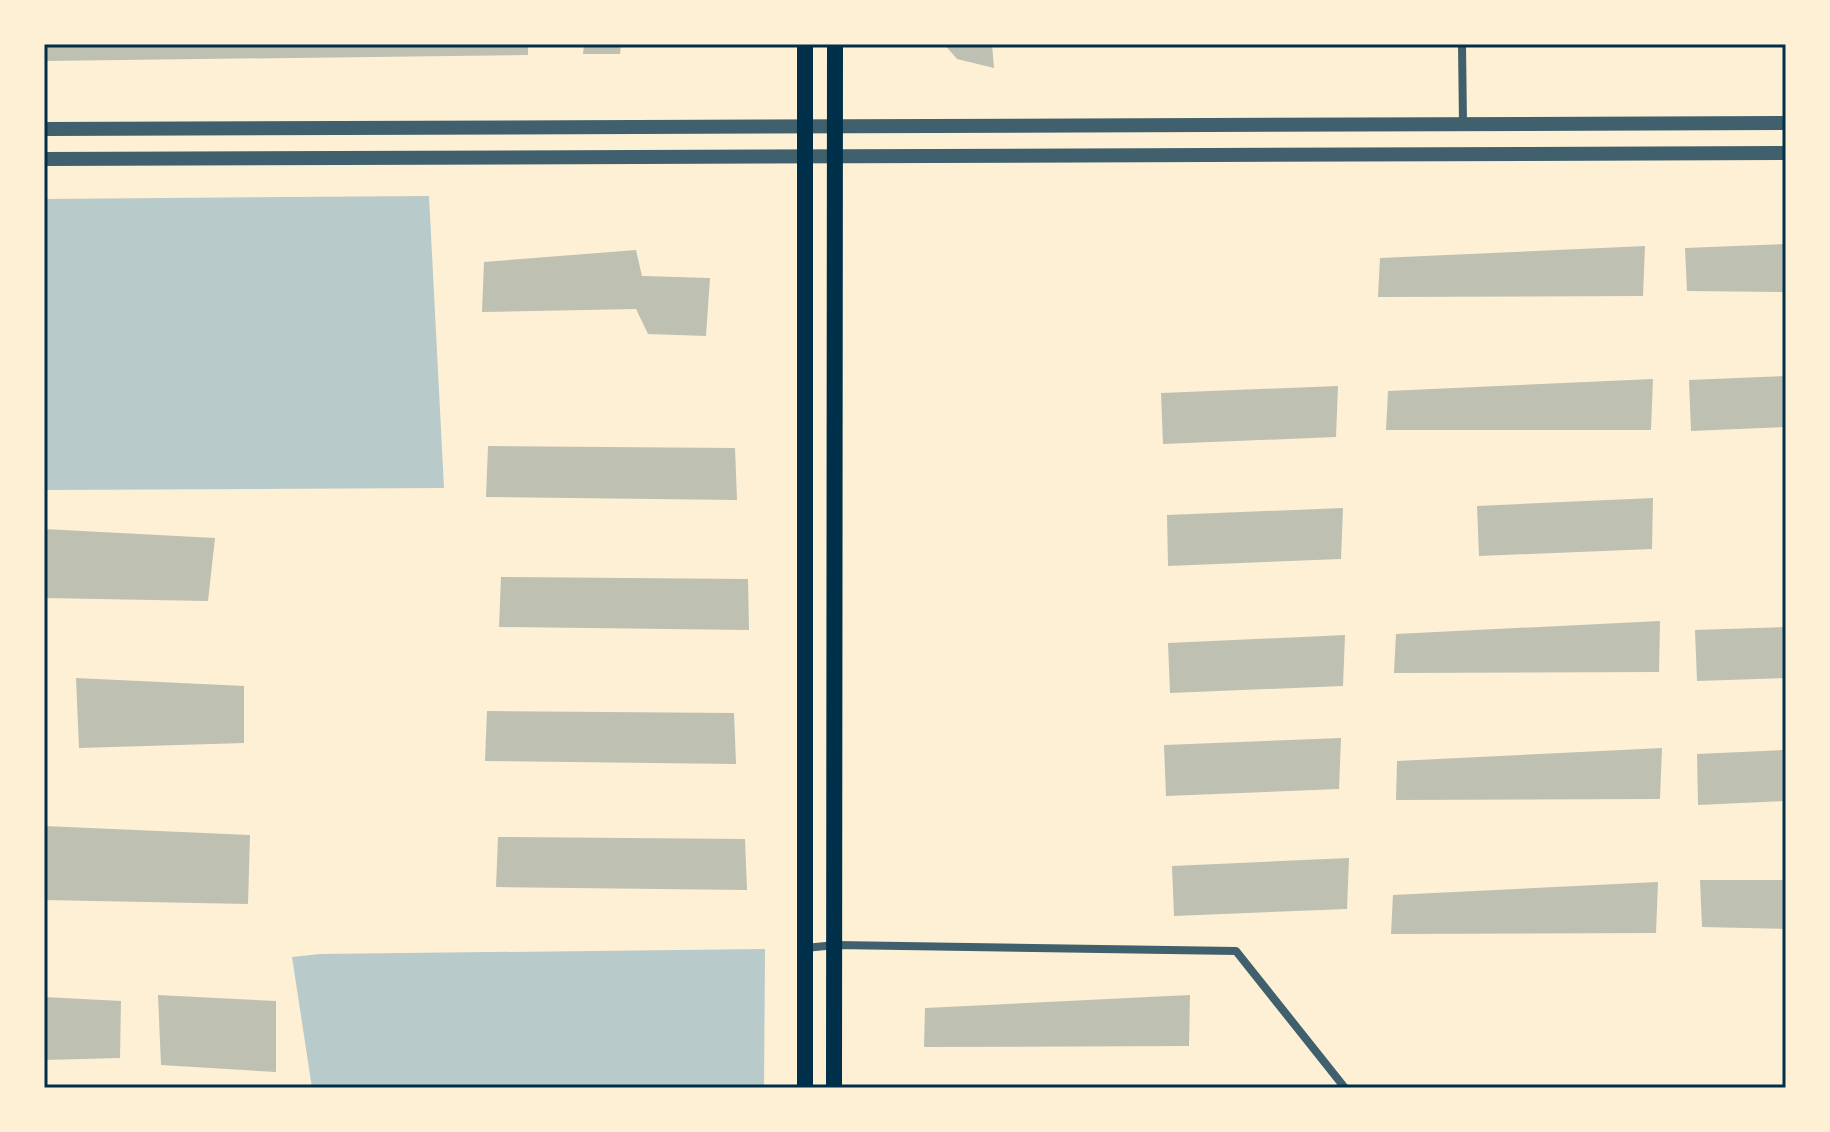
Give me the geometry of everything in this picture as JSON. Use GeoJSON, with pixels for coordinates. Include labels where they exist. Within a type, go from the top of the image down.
{"type":"FeatureCollection","features":[{"type":"Feature","properties":{"kind":"main road"},"geometry":{"type":"LineString","coordinates":[[805,44],[805,1088]]}},
{"type":"Feature","properties":{"kind":"main road"},"geometry":{"type":"LineString","coordinates":[[834,1088],[835,44]]}},
{"type":"Feature","properties":{"kind":"street"},"geometry":{"type":"LineString","coordinates":[[1462,44],[1463,124]]}},
{"type":"Feature","properties":{"kind":"street"},"geometry":{"type":"LineString","coordinates":[[44,129],[1786,123]]}},
{"type":"Feature","properties":{"kind":"street"},"geometry":{"type":"LineString","coordinates":[[44,159],[1786,153]]}},
{"type":"Feature","properties":{"kind":"street"},"geometry":{"type":"LineString","coordinates":[[805,948],[836,945],[1236,951],[1345,1088]]}},
{"type":"Feature","properties":{"kind":"shaded area"},"geometry":{"type":"Polygon","coordinates":[[[429,196],[444,488],[44,490],[44,199],[429,196]]]}},
{"type":"Feature","properties":{"kind":"shaded area"},"geometry":{"type":"Polygon","coordinates":[[[765,949],[764,1088],[312,1088],[292,957],[320,954],[765,949]]]}},
{"type":"Feature","properties":{"kind":"building"},"geometry":{"type":"Polygon","coordinates":[[[44,44],[528,44],[528,55],[44,61],[44,44]]]}},
{"type":"Feature","properties":{"kind":"building"},"geometry":{"type":"Polygon","coordinates":[[[584,44],[621,44],[620,54],[583,54],[584,44]]]}},
{"type":"Feature","properties":{"kind":"building"},"geometry":{"type":"Polygon","coordinates":[[[944,44],[992,44],[994,68],[957,59],[944,44]]]}},
{"type":"Feature","properties":{"kind":"building"},"geometry":{"type":"Polygon","coordinates":[[[1786,244],[1786,292],[1687,291],[1685,248],[1786,244]]]}},
{"type":"Feature","properties":{"kind":"building"},"geometry":{"type":"Polygon","coordinates":[[[1645,246],[1643,296],[1378,297],[1380,258],[1645,246]]]}},
{"type":"Feature","properties":{"kind":"building"},"geometry":{"type":"Polygon","coordinates":[[[636,250],[642,276],[710,278],[706,336],[648,334],[636,309],[482,312],[484,262],[636,250]]]}},
{"type":"Feature","properties":{"kind":"building"},"geometry":{"type":"Polygon","coordinates":[[[1786,376],[1786,427],[1691,431],[1689,380],[1786,376]]]}},
{"type":"Feature","properties":{"kind":"building"},"geometry":{"type":"Polygon","coordinates":[[[1653,379],[1651,430],[1386,430],[1388,391],[1653,379]]]}},
{"type":"Feature","properties":{"kind":"building"},"geometry":{"type":"Polygon","coordinates":[[[1338,386],[1336,437],[1163,444],[1161,393],[1338,386]]]}},
{"type":"Feature","properties":{"kind":"building"},"geometry":{"type":"Polygon","coordinates":[[[488,446],[735,448],[737,500],[486,497],[488,446]]]}},
{"type":"Feature","properties":{"kind":"building"},"geometry":{"type":"Polygon","coordinates":[[[1653,498],[1652,549],[1479,556],[1477,506],[1653,498]]]}},
{"type":"Feature","properties":{"kind":"building"},"geometry":{"type":"Polygon","coordinates":[[[1343,508],[1341,559],[1168,566],[1167,515],[1343,508]]]}},
{"type":"Feature","properties":{"kind":"building"},"geometry":{"type":"Polygon","coordinates":[[[44,529],[215,538],[208,601],[44,598],[44,529]]]}},
{"type":"Feature","properties":{"kind":"building"},"geometry":{"type":"Polygon","coordinates":[[[501,577],[748,579],[749,630],[499,627],[501,577]]]}},
{"type":"Feature","properties":{"kind":"building"},"geometry":{"type":"Polygon","coordinates":[[[1660,621],[1659,672],[1394,673],[1396,634],[1660,621]]]}},
{"type":"Feature","properties":{"kind":"building"},"geometry":{"type":"Polygon","coordinates":[[[1786,627],[1786,678],[1697,681],[1695,630],[1786,627]]]}},
{"type":"Feature","properties":{"kind":"building"},"geometry":{"type":"Polygon","coordinates":[[[1345,635],[1343,686],[1170,693],[1168,643],[1345,635]]]}},
{"type":"Feature","properties":{"kind":"building"},"geometry":{"type":"Polygon","coordinates":[[[76,678],[244,686],[244,743],[79,748],[76,678]]]}},
{"type":"Feature","properties":{"kind":"building"},"geometry":{"type":"Polygon","coordinates":[[[487,711],[734,713],[736,764],[485,761],[487,711]]]}},
{"type":"Feature","properties":{"kind":"building"},"geometry":{"type":"Polygon","coordinates":[[[1341,738],[1339,789],[1166,796],[1164,745],[1341,738]]]}},
{"type":"Feature","properties":{"kind":"building"},"geometry":{"type":"Polygon","coordinates":[[[1662,748],[1660,799],[1396,800],[1397,761],[1662,748]]]}},
{"type":"Feature","properties":{"kind":"building"},"geometry":{"type":"Polygon","coordinates":[[[1786,750],[1786,801],[1698,805],[1697,754],[1786,750]]]}},
{"type":"Feature","properties":{"kind":"building"},"geometry":{"type":"Polygon","coordinates":[[[44,826],[250,835],[248,904],[44,900],[44,826]]]}},
{"type":"Feature","properties":{"kind":"building"},"geometry":{"type":"Polygon","coordinates":[[[498,837],[745,839],[747,890],[496,887],[498,837]]]}},
{"type":"Feature","properties":{"kind":"building"},"geometry":{"type":"Polygon","coordinates":[[[1349,858],[1347,909],[1174,916],[1172,866],[1349,858]]]}},
{"type":"Feature","properties":{"kind":"building"},"geometry":{"type":"Polygon","coordinates":[[[1700,880],[1786,880],[1786,929],[1702,927],[1700,880]]]}},
{"type":"Feature","properties":{"kind":"building"},"geometry":{"type":"Polygon","coordinates":[[[1658,882],[1656,933],[1391,934],[1393,895],[1658,882]]]}},
{"type":"Feature","properties":{"kind":"building"},"geometry":{"type":"Polygon","coordinates":[[[158,995],[276,1001],[276,1072],[161,1065],[158,995]]]}},
{"type":"Feature","properties":{"kind":"building"},"geometry":{"type":"Polygon","coordinates":[[[1190,995],[1189,1046],[924,1047],[925,1008],[1190,995]]]}},
{"type":"Feature","properties":{"kind":"building"},"geometry":{"type":"Polygon","coordinates":[[[44,997],[121,1001],[120,1058],[44,1060],[44,997]]]}}]}
